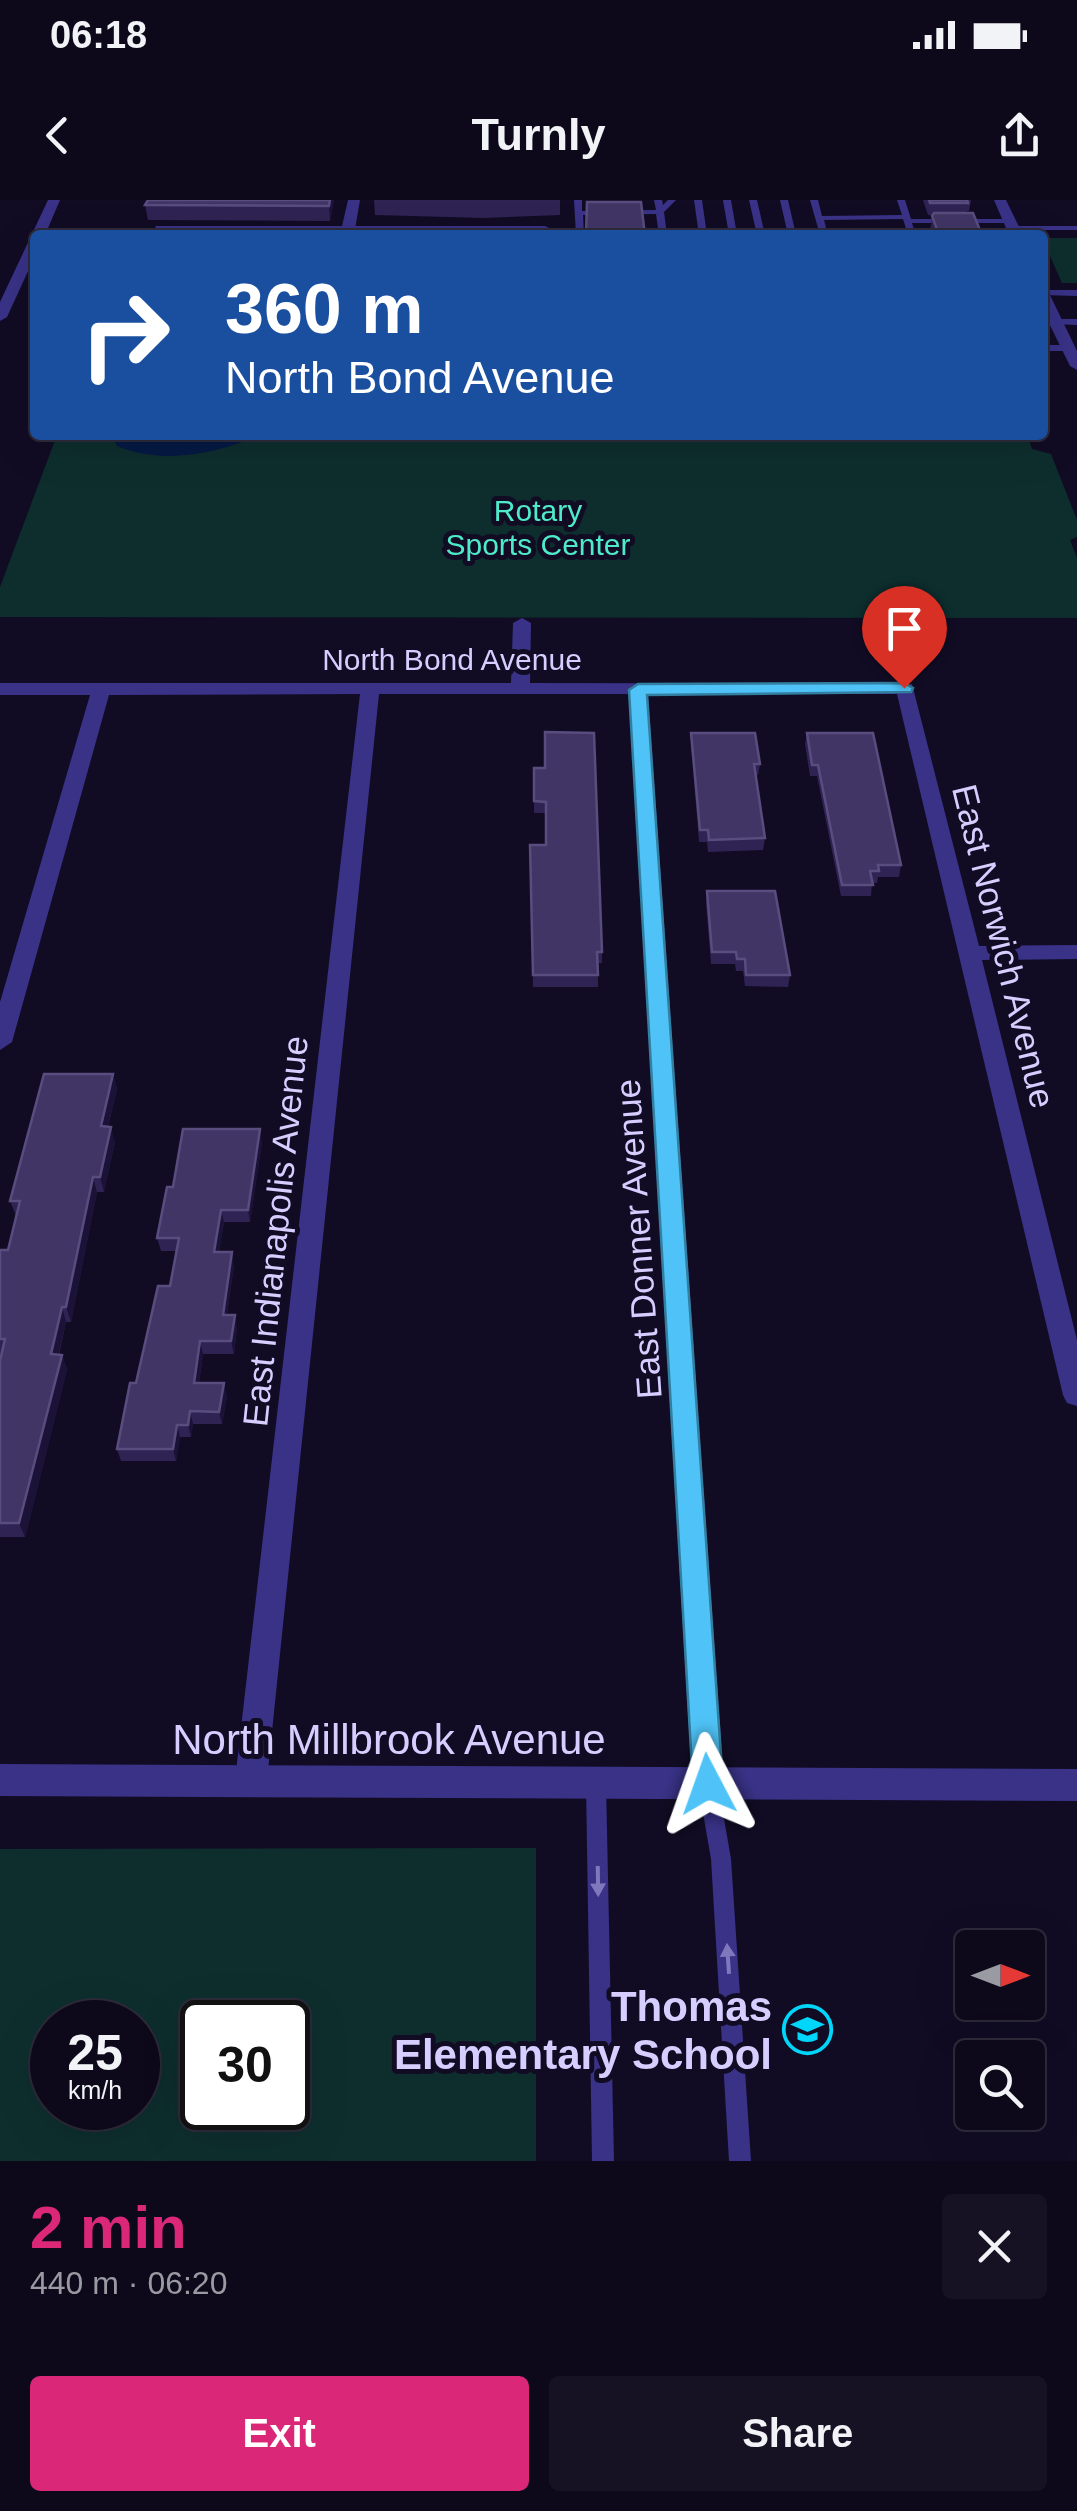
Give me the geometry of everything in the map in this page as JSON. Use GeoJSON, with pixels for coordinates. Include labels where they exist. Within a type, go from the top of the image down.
{"type":"FeatureCollection","features":[{"type":"Feature","properties":{"kind":"street"},"geometry":{"type":"LineString","coordinates":[[40,230],[54,200]]}},
{"type":"Feature","properties":{"kind":"street"},"geometry":{"type":"LineString","coordinates":[[347,230],[354,200]]}},
{"type":"Feature","properties":{"kind":"street"},"geometry":{"type":"LineString","coordinates":[[1000,200],[1013,228]]}},
{"type":"Feature","properties":{"kind":"street"},"geometry":{"type":"LineString","coordinates":[[0,316],[30,251]]}},
{"type":"Feature","properties":{"kind":"street"},"geometry":{"type":"LineString","coordinates":[[1048,304],[1077,366]]}},
{"type":"Feature","properties":{"kind":"street"},"geometry":{"type":"LineString","coordinates":[[520,689],[522,623]]}},
{"type":"Feature","properties":{"kind":"street","name":"North Bond Avenue"},"geometry":{"type":"LineString","coordinates":[[0,689],[904,688]]}},
{"type":"Feature","properties":{"kind":"street","name":"East Norwich Avenue"},"geometry":{"type":"LineString","coordinates":[[904,688],[1077,1395]]}},
{"type":"Feature","properties":{"kind":"street"},"geometry":{"type":"LineString","coordinates":[[0,1042],[101,690]]}},
{"type":"Feature","properties":{"kind":"street","name":"East Indianapolis Avenue"},"geometry":{"type":"LineString","coordinates":[[251,1780],[370,690]]}},
{"type":"Feature","properties":{"kind":"street","name":"East Donner Avenue"},"geometry":{"type":"LineString","coordinates":[[638,690],[708,1784]]}},
{"type":"Feature","properties":{"kind":"street"},"geometry":{"type":"LineString","coordinates":[[970,953],[1077,952]]}},
{"type":"Feature","properties":{"kind":"street","name":"North Millbrook Avenue"},"geometry":{"type":"LineString","coordinates":[[0,1780],[1077,1785]]}},
{"type":"Feature","properties":{"kind":"lane"},"geometry":{"type":"LineString","coordinates":[[578,200],[580,230]]}},
{"type":"Feature","properties":{"kind":"lane"},"geometry":{"type":"LineString","coordinates":[[658,200],[662,230]]}},
{"type":"Feature","properties":{"kind":"lane"},"geometry":{"type":"LineString","coordinates":[[579,212],[660,212],[672,200]]}},
{"type":"Feature","properties":{"kind":"lane"},"geometry":{"type":"LineString","coordinates":[[698,200],[702,230]]}},
{"type":"Feature","properties":{"kind":"lane"},"geometry":{"type":"LineString","coordinates":[[728,200],[732,230]]}},
{"type":"Feature","properties":{"kind":"lane"},"geometry":{"type":"LineString","coordinates":[[753,200],[761,230]]}},
{"type":"Feature","properties":{"kind":"lane"},"geometry":{"type":"LineString","coordinates":[[784,200],[791,230]]}},
{"type":"Feature","properties":{"kind":"lane"},"geometry":{"type":"LineString","coordinates":[[814,200],[823,230]]}},
{"type":"Feature","properties":{"kind":"lane"},"geometry":{"type":"LineString","coordinates":[[901,200],[910,230]]}},
{"type":"Feature","properties":{"kind":"lane"},"geometry":{"type":"LineString","coordinates":[[820,218],[1077,228]]}},
{"type":"Feature","properties":{"kind":"lane"},"geometry":{"type":"LineString","coordinates":[[864,218],[868,230]]}},
{"type":"Feature","properties":{"kind":"lane"},"geometry":{"type":"LineString","coordinates":[[158,230],[236,230]]}},
{"type":"Feature","properties":{"kind":"lane"},"geometry":{"type":"LineString","coordinates":[[514,230],[545,230]]}},
{"type":"Feature","properties":{"kind":"lane"},"geometry":{"type":"LineString","coordinates":[[1048,293],[1077,293]]}},
{"type":"Feature","properties":{"kind":"lane"},"geometry":{"type":"LineString","coordinates":[[1056,322],[1077,322]]}},
{"type":"Feature","properties":{"kind":"lane"},"geometry":{"type":"LineString","coordinates":[[1048,348],[1068,348]]}},
{"type":"Feature","properties":{"kind":"lane"},"geometry":{"type":"LineString","coordinates":[[596,1783],[603,2161]]}},
{"type":"Feature","properties":{"kind":"lane"},"geometry":{"type":"LineString","coordinates":[[708,1784],[721,1859],[740,2161]]}},
{"type":"Feature","properties":{"kind":"green space"},"geometry":{"type":"Polygon","coordinates":[[[1048,238],[1077,238],[1077,283],[1062,283],[1048,252],[1048,238]]]}},
{"type":"Feature","properties":{"kind":"green space","name":"Rotary Sports Center"},"geometry":{"type":"Polygon","coordinates":[[[55,440],[1029,440],[1032,449],[1051,454],[1077,520],[1077,537],[1070,540],[1077,558],[1077,618],[0,617],[0,587],[55,440]]]}},
{"type":"Feature","properties":{"kind":"green space"},"geometry":{"type":"Polygon","coordinates":[[[536,1848],[536,2161],[0,2161],[0,1849],[536,1848]]]}},
{"type":"Feature","properties":{"kind":"water"},"geometry":{"type":"Polygon","coordinates":[[[114,440],[245,440],[207,452],[170,456],[117,446],[114,440]]]}},
{"type":"Feature","properties":{"kind":"building"},"geometry":{"type":"Polygon","coordinates":[[[148,200],[330,200],[329,206],[145,205],[148,200]]]}},
{"type":"Feature","properties":{"kind":"building"},"geometry":{"type":"Polygon","coordinates":[[[929,200],[967,200],[968,203],[930,203],[929,200]]]}},
{"type":"Feature","properties":{"kind":"building"},"geometry":{"type":"Polygon","coordinates":[[[587,202],[641,202],[644,230],[586,230],[587,202]]]}},
{"type":"Feature","properties":{"kind":"building"},"geometry":{"type":"Polygon","coordinates":[[[973,213],[980,230],[937,230],[932,216],[973,213]]]}},
{"type":"Feature","properties":{"kind":"building"},"geometry":{"type":"Polygon","coordinates":[[[545,732],[594,733],[602,952],[597,952],[598,975],[533,975],[530,845],[546,845],[546,802],[534,801],[534,768],[545,768],[545,732]]]}},
{"type":"Feature","properties":{"kind":"building"},"geometry":{"type":"Polygon","coordinates":[[[691,733],[755,733],[760,764],[754,764],[765,838],[709,840],[708,830],[700,830],[691,733]]]}},
{"type":"Feature","properties":{"kind":"building"},"geometry":{"type":"Polygon","coordinates":[[[807,733],[873,733],[901,865],[878,865],[879,871],[870,871],[873,885],[842,885],[818,765],[812,765],[807,733]]]}},
{"type":"Feature","properties":{"kind":"building"},"geometry":{"type":"Polygon","coordinates":[[[707,891],[775,891],[790,975],[746,975],[745,959],[737,959],[736,952],[712,952],[707,891]]]}},
{"type":"Feature","properties":{"kind":"building"},"geometry":{"type":"Polygon","coordinates":[[[44,1074],[113,1074],[101,1126],[111,1127],[100,1177],[93,1177],[66,1307],[62,1307],[51,1354],[62,1355],[19,1523],[0,1523],[0,1361],[5,1339],[0,1339],[0,1250],[8,1250],[20,1201],[10,1201],[44,1074]]]}},
{"type":"Feature","properties":{"kind":"building"},"geometry":{"type":"Polygon","coordinates":[[[183,1129],[260,1129],[248,1210],[221,1210],[214,1252],[232,1252],[223,1315],[235,1315],[231,1341],[200,1341],[194,1383],[224,1383],[219,1412],[190,1411],[188,1425],[177,1425],[173,1449],[117,1449],[130,1383],[136,1383],[158,1286],[170,1286],[179,1238],[157,1238],[167,1187],[173,1187],[183,1129]]]}},
{"type":"Feature","properties":{"kind":"place","name":"Thomas Elementary School"},"geometry":{"type":"Point","coordinates":[807,2030]}},
{"type":"Feature","properties":{"kind":"route"},"geometry":{"type":"LineString","coordinates":[[708,1784],[638,690],[904,688]]}}]}
